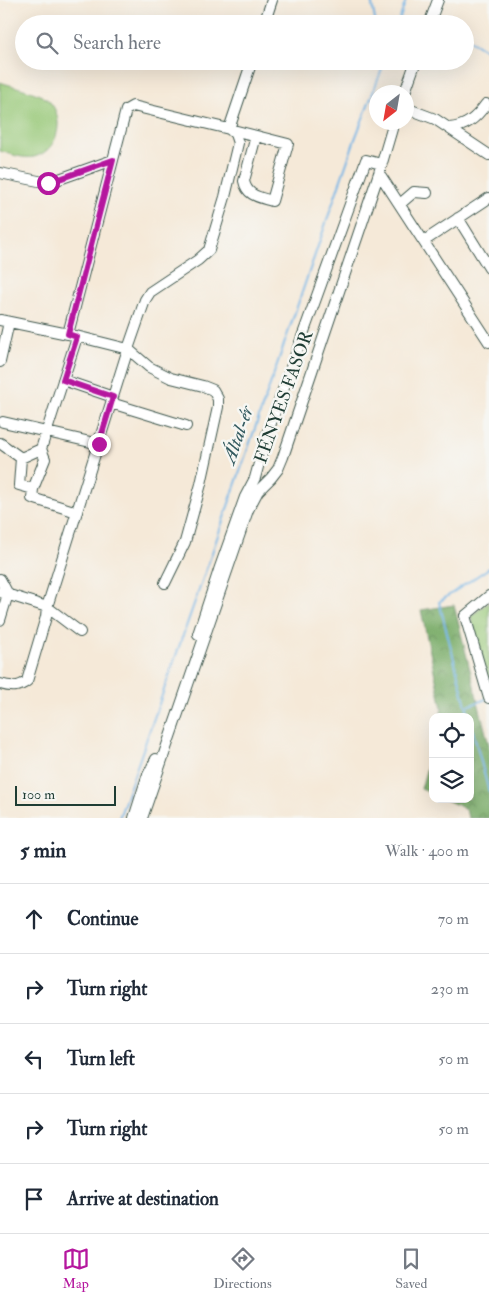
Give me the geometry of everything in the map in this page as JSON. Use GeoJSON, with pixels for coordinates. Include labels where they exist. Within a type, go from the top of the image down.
{"type":"FeatureCollection","features":[{"type":"Feature","properties":{"kind":"street"},"geometry":{"type":"LineString","coordinates":[[267,15],[272,0]]}},
{"type":"Feature","properties":{"kind":"street"},"geometry":{"type":"LineString","coordinates":[[432,15],[438,0]]}},
{"type":"Feature","properties":{"kind":"street"},"geometry":{"type":"LineString","coordinates":[[229,129],[249,70]]}},
{"type":"Feature","properties":{"kind":"street"},"geometry":{"type":"LineString","coordinates":[[407,85],[413,70]]}},
{"type":"Feature","properties":{"kind":"street"},"geometry":{"type":"LineString","coordinates":[[449,128],[458,128],[472,120],[486,104]]}},
{"type":"Feature","properties":{"kind":"street"},"geometry":{"type":"LineString","coordinates":[[78,512],[32,498],[33,489],[45,459],[41,449],[63,380],[126,110],[133,106],[229,129],[288,144],[272,201],[254,195],[245,187],[244,181],[256,136]]}},
{"type":"Feature","properties":{"kind":"street"},"geometry":{"type":"LineString","coordinates":[[414,111],[449,128],[489,155]]}},
{"type":"Feature","properties":{"kind":"street"},"geometry":{"type":"LineString","coordinates":[[0,684],[17,686],[23,685],[27,681],[112,400],[145,300],[150,292],[198,260],[209,250],[225,197],[238,143],[235,134],[229,129]]}},
{"type":"Feature","properties":{"kind":"street","name":"FÉNYES FASOR"},"geometry":{"type":"LineString","coordinates":[[142,818],[248,510],[258,491],[278,469],[283,457],[392,130]]}},
{"type":"Feature","properties":{"kind":"street"},"geometry":{"type":"LineString","coordinates":[[0,173],[48,183],[113,160]]}},
{"type":"Feature","properties":{"kind":"street"},"geometry":{"type":"LineString","coordinates":[[134,818],[147,777],[156,760],[219,570],[245,497],[255,478],[267,434],[366,160],[380,168],[400,204],[489,342]]}},
{"type":"Feature","properties":{"kind":"street"},"geometry":{"type":"LineString","coordinates":[[400,204],[414,192],[427,193]]}},
{"type":"Feature","properties":{"kind":"street"},"geometry":{"type":"LineString","coordinates":[[424,241],[489,198]]}},
{"type":"Feature","properties":{"kind":"street"},"geometry":{"type":"LineString","coordinates":[[458,218],[489,268]]}},
{"type":"Feature","properties":{"kind":"street"},"geometry":{"type":"LineString","coordinates":[[0,362],[4,321],[128,349],[150,367],[171,378],[213,390],[218,399],[218,407],[201,484],[185,542],[165,583]]}},
{"type":"Feature","properties":{"kind":"street"},"geometry":{"type":"LineString","coordinates":[[63,380],[112,400],[186,426]]}},
{"type":"Feature","properties":{"kind":"street"},"geometry":{"type":"LineString","coordinates":[[1,424],[99,444]]}},
{"type":"Feature","properties":{"kind":"street"},"geometry":{"type":"LineString","coordinates":[[0,443],[21,458]]}},
{"type":"Feature","properties":{"kind":"street"},"geometry":{"type":"LineString","coordinates":[[21,458],[41,449]]}},
{"type":"Feature","properties":{"kind":"street"},"geometry":{"type":"LineString","coordinates":[[21,458],[19,486],[33,489]]}},
{"type":"Feature","properties":{"kind":"street"},"geometry":{"type":"LineString","coordinates":[[0,579],[4,593],[0,620]]}},
{"type":"Feature","properties":{"kind":"street"},"geometry":{"type":"LineString","coordinates":[[4,593],[48,607],[80,632]]}},
{"type":"Feature","properties":{"kind":"street"},"geometry":{"type":"LineString","coordinates":[[489,596],[465,616],[489,698]]}},
{"type":"Feature","properties":{"kind":"green space"},"geometry":{"type":"Polygon","coordinates":[[[0,82],[38,94],[48,100],[54,107],[57,115],[57,133],[54,141],[43,154],[25,157],[0,151],[0,82]]]}},
{"type":"Feature","properties":{"kind":"green space"},"geometry":{"type":"Polygon","coordinates":[[[489,602],[489,702],[471,616],[489,602]]]}},
{"type":"Feature","properties":{"kind":"green space"},"geometry":{"type":"Polygon","coordinates":[[[454,605],[489,746],[489,818],[468,818],[466,809],[453,803],[474,803],[474,713],[441,713],[442,708],[421,610],[454,605]]]}},
{"type":"Feature","properties":{"kind":"green space"},"geometry":{"type":"Polygon","coordinates":[[[429,760],[429,792],[421,789],[429,760]]]}},
{"type":"Feature","properties":{"kind":"waterway"},"geometry":{"type":"LineString","coordinates":[[371,0],[374,15]]}},
{"type":"Feature","properties":{"kind":"waterway","name":"Által-ér"},"geometry":{"type":"LineString","coordinates":[[401,15],[406,0]]}},
{"type":"Feature","properties":{"kind":"waterway"},"geometry":{"type":"LineString","coordinates":[[474,43],[489,52]]}},
{"type":"Feature","properties":{"kind":"waterway","name":"Által-ér"},"geometry":{"type":"LineString","coordinates":[[119,818],[355,139],[382,70]]}},
{"type":"Feature","properties":{"kind":"waterway"},"geometry":{"type":"LineString","coordinates":[[468,713],[439,602],[489,568]]}},
{"type":"Feature","properties":{"kind":"waterway"},"geometry":{"type":"LineString","coordinates":[[468,706],[486,699]]}},
{"type":"Feature","properties":{"kind":"waterway"},"geometry":{"type":"LineString","coordinates":[[474,735],[489,792]]}},
{"type":"Feature","properties":{"kind":"route"},"geometry":{"type":"LineString","coordinates":[[48,183],[113,160],[68,334],[77,337],[63,380],[113,397],[99,444]]}}]}
